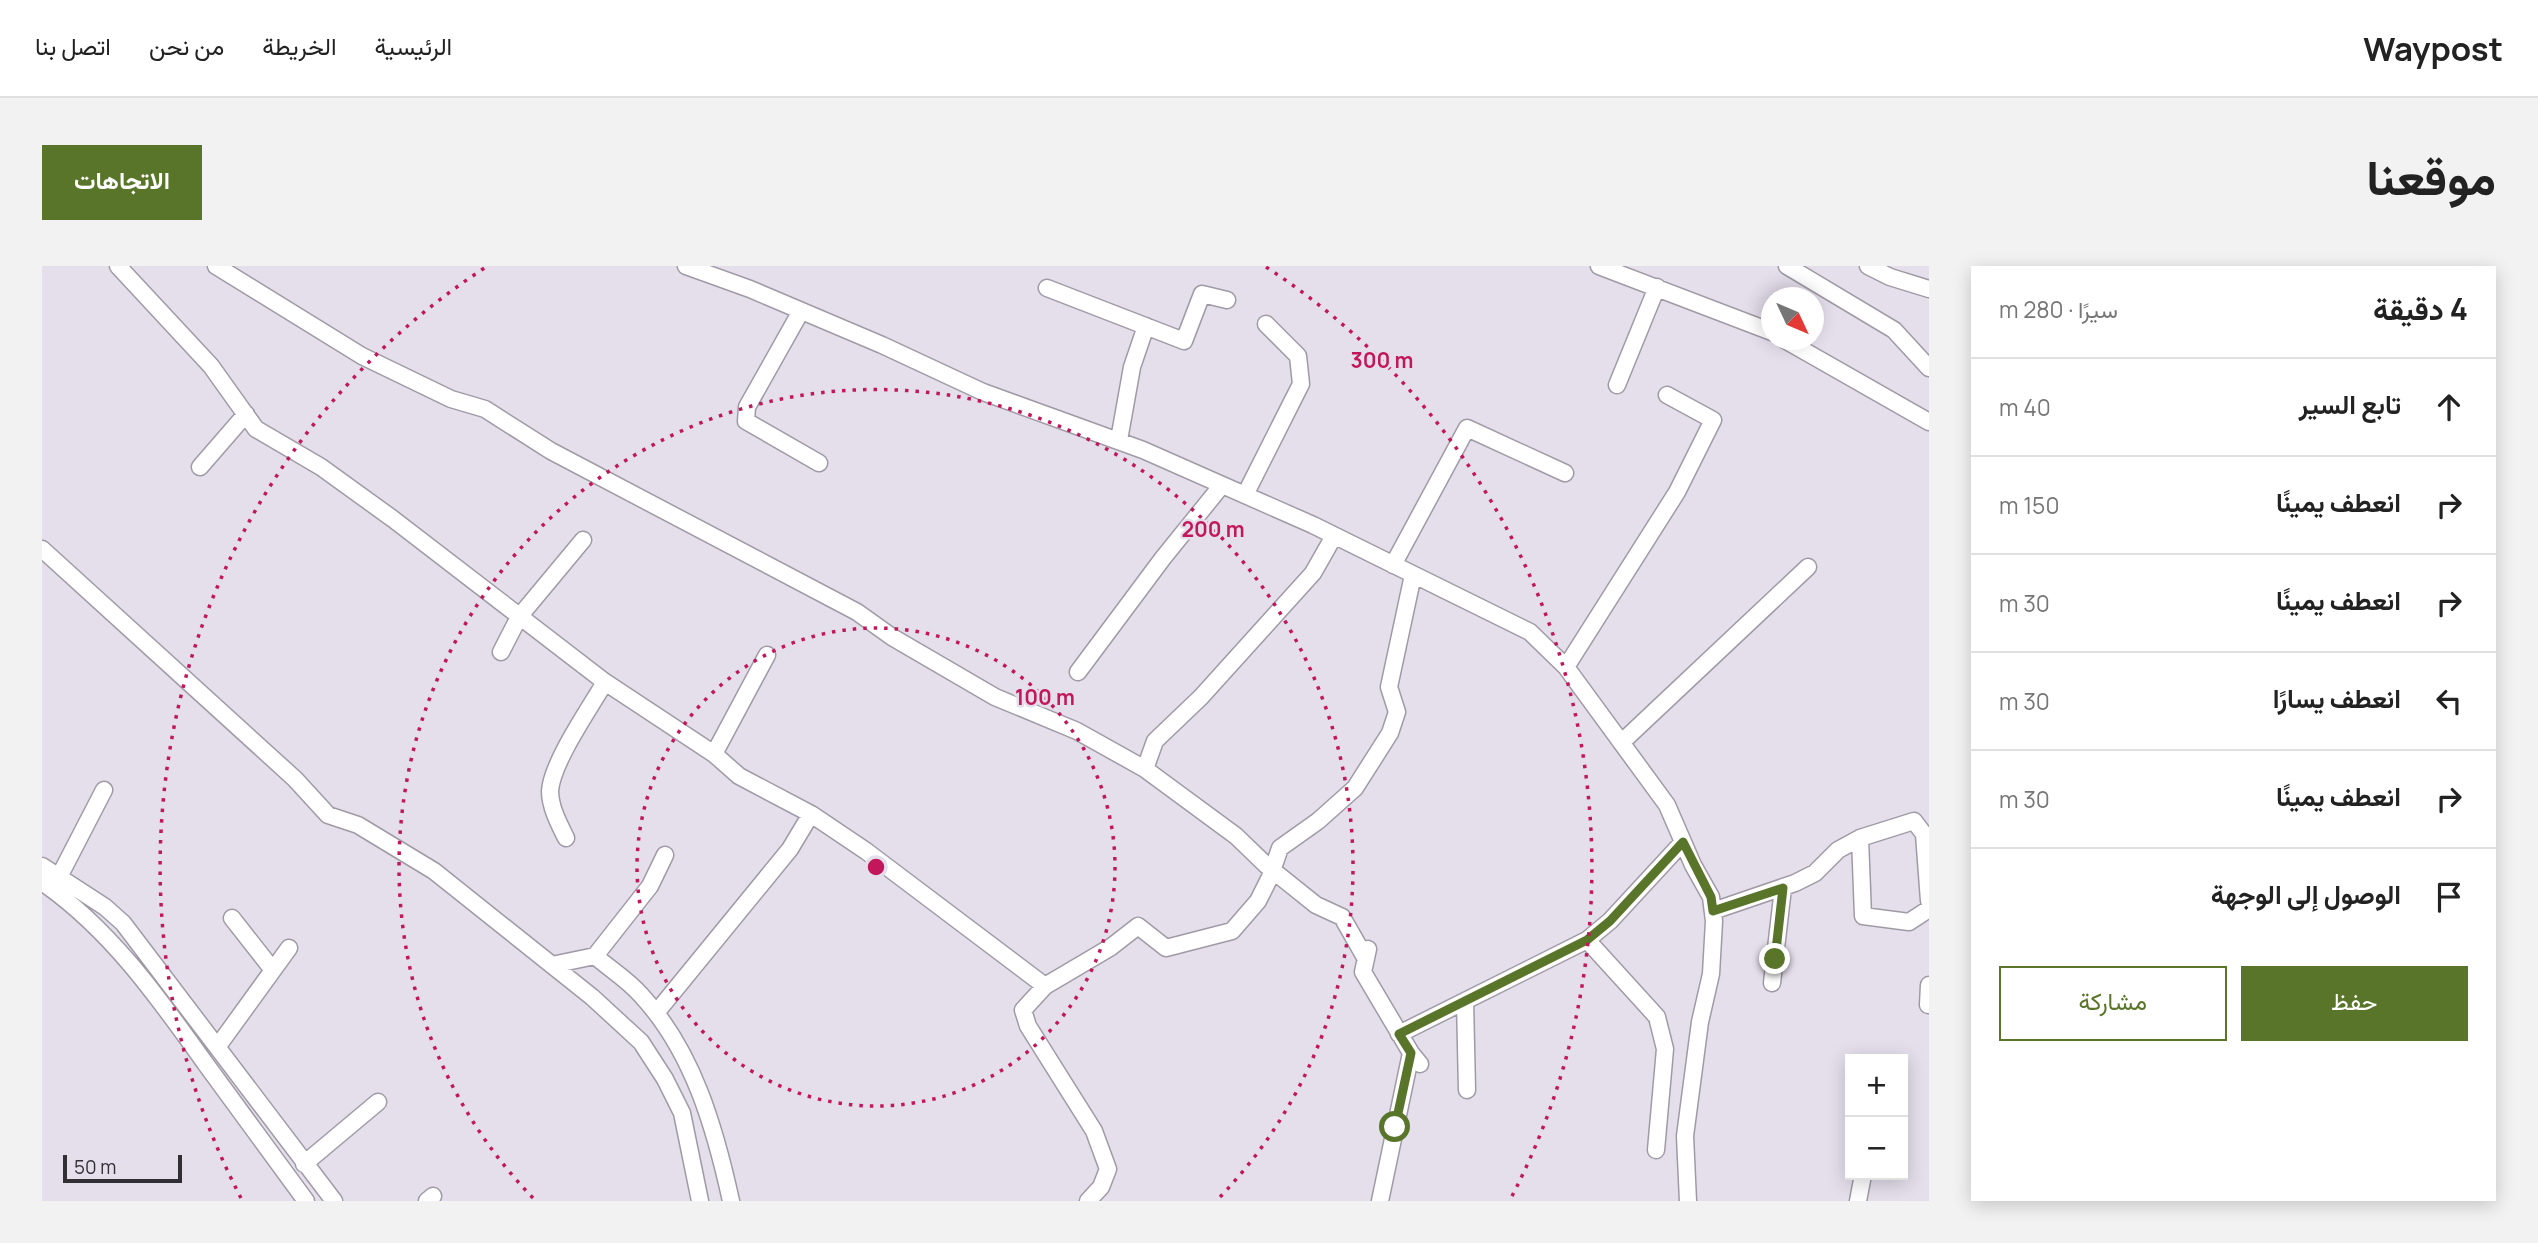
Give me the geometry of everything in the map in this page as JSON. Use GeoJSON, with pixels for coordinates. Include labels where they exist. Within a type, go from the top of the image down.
{"type":"FeatureCollection","features":[{"type":"Feature","properties":{"kind":"street"},"geometry":{"type":"LineString","coordinates":[[118,266],[211,366],[257,429],[321,467],[605,682],[715,754],[739,776],[811,814],[866,851],[1045,986]]}},
{"type":"Feature","properties":{"kind":"street"},"geometry":{"type":"LineString","coordinates":[[216,266],[362,356],[452,399],[485,409],[551,451],[857,612],[892,637],[995,697],[1077,731],[1145,769],[1236,836],[1266,865],[1316,905],[1342,917],[1367,953],[1363,972],[1416,1059],[1380,1201]]}},
{"type":"Feature","properties":{"kind":"street"},"geometry":{"type":"LineString","coordinates":[[686,266],[801,311],[983,392],[1119,440],[1334,536],[1530,632],[1566,667],[1667,805],[1711,897],[1712,974],[1700,1022],[1685,1136],[1688,1201]]}},
{"type":"Feature","properties":{"kind":"street"},"geometry":{"type":"LineString","coordinates":[[1599,266],[1761,328]]}},
{"type":"Feature","properties":{"kind":"street"},"geometry":{"type":"LineString","coordinates":[[1787,266],[1895,330],[1929,368]]}},
{"type":"Feature","properties":{"kind":"street"},"geometry":{"type":"LineString","coordinates":[[1879,268],[1929,289]]}},
{"type":"Feature","properties":{"kind":"street"},"geometry":{"type":"LineString","coordinates":[[1617,385],[1657,287]]}},
{"type":"Feature","properties":{"kind":"street"},"geometry":{"type":"LineString","coordinates":[[1047,288],[1184,341],[1202,294],[1227,300]]}},
{"type":"Feature","properties":{"kind":"street"},"geometry":{"type":"LineString","coordinates":[[801,311],[747,407],[746,421],[819,463]]}},
{"type":"Feature","properties":{"kind":"street"},"geometry":{"type":"LineString","coordinates":[[1245,495],[1301,384],[1298,356],[1266,324]]}},
{"type":"Feature","properties":{"kind":"street"},"geometry":{"type":"LineString","coordinates":[[1119,440],[1132,367],[1146,326]]}},
{"type":"Feature","properties":{"kind":"street"},"geometry":{"type":"LineString","coordinates":[[1803,350],[1929,422]]}},
{"type":"Feature","properties":{"kind":"street"},"geometry":{"type":"LineString","coordinates":[[1566,667],[1677,492],[1713,420],[1667,395]]}},
{"type":"Feature","properties":{"kind":"street"},"geometry":{"type":"LineString","coordinates":[[200,467],[246,414]]}},
{"type":"Feature","properties":{"kind":"street"},"geometry":{"type":"LineString","coordinates":[[1393,565],[1468,428],[1565,473]]}},
{"type":"Feature","properties":{"kind":"street"},"geometry":{"type":"LineString","coordinates":[[1078,672],[1163,558],[1222,485]]}},
{"type":"Feature","properties":{"kind":"street"},"geometry":{"type":"LineString","coordinates":[[1145,769],[1155,741],[1201,697],[1312,573],[1334,536]]}},
{"type":"Feature","properties":{"kind":"street"},"geometry":{"type":"LineString","coordinates":[[501,652],[519,617],[583,540]]}},
{"type":"Feature","properties":{"kind":"street"},"geometry":{"type":"LineString","coordinates":[[42,548],[295,779],[328,815],[358,825],[434,871],[592,997],[641,1042],[665,1079],[682,1113],[700,1201]]}},
{"type":"Feature","properties":{"kind":"street"},"geometry":{"type":"LineString","coordinates":[[1622,742],[1808,568]]}},
{"type":"Feature","properties":{"kind":"street"},"geometry":{"type":"LineString","coordinates":[[1088,1201],[1101,1187],[1108,1169],[1094,1131],[1028,1026],[1023,1010],[1045,986],[1111,947],[1138,926],[1166,948],[1232,931],[1258,901],[1280,848],[1318,821],[1354,788],[1390,733],[1397,712],[1389,688],[1413,575]]}},
{"type":"Feature","properties":{"kind":"street"},"geometry":{"type":"LineString","coordinates":[[715,754],[767,655]]}},
{"type":"Feature","properties":{"kind":"street"},"geometry":{"type":"LineString","coordinates":[[566,838],[556,820],[550,792],[555,769],[605,682]]}},
{"type":"Feature","properties":{"kind":"street"},"geometry":{"type":"LineString","coordinates":[[59,877],[104,790]]}},
{"type":"Feature","properties":{"kind":"street"},"geometry":{"type":"LineString","coordinates":[[656,1013],[790,849],[811,814]]}},
{"type":"Feature","properties":{"kind":"street"},"geometry":{"type":"LineString","coordinates":[[1713,911],[1783,888],[1815,873],[1838,850],[1860,838],[1914,821],[1924,834],[1929,901]]}},
{"type":"Feature","properties":{"kind":"street"},"geometry":{"type":"LineString","coordinates":[[1860,838],[1863,916],[1909,922],[1929,909]]}},
{"type":"Feature","properties":{"kind":"street"},"geometry":{"type":"LineString","coordinates":[[1399,1034],[1587,940],[1610,921],[1683,842]]}},
{"type":"Feature","properties":{"kind":"street"},"geometry":{"type":"LineString","coordinates":[[552,965],[595,956],[650,886],[665,855]]}},
{"type":"Feature","properties":{"kind":"street"},"geometry":{"type":"LineString","coordinates":[[42,866],[105,907],[123,923],[334,1201]]}},
{"type":"Feature","properties":{"kind":"street"},"geometry":{"type":"LineString","coordinates":[[42,882],[82,912],[104,933],[169,1014],[306,1201]]}},
{"type":"Feature","properties":{"kind":"street"},"geometry":{"type":"LineString","coordinates":[[1772,983],[1783,888]]}},
{"type":"Feature","properties":{"kind":"street"},"geometry":{"type":"LineString","coordinates":[[232,918],[272,969]]}},
{"type":"Feature","properties":{"kind":"street"},"geometry":{"type":"LineString","coordinates":[[1587,940],[1657,1017],[1665,1049],[1656,1150]]}},
{"type":"Feature","properties":{"kind":"street"},"geometry":{"type":"LineString","coordinates":[[218,1046],[289,948]]}},
{"type":"Feature","properties":{"kind":"street"},"geometry":{"type":"LineString","coordinates":[[595,956],[640,993],[678,1045],[699,1087],[731,1201]]}},
{"type":"Feature","properties":{"kind":"street"},"geometry":{"type":"LineString","coordinates":[[1928,1005],[1929,985]]}},
{"type":"Feature","properties":{"kind":"street"},"geometry":{"type":"LineString","coordinates":[[1465,1001],[1467,1090]]}},
{"type":"Feature","properties":{"kind":"street"},"geometry":{"type":"LineString","coordinates":[[304,1164],[378,1102]]}},
{"type":"Feature","properties":{"kind":"street"},"geometry":{"type":"LineString","coordinates":[[1858,1201],[1862,1180]]}},
{"type":"Feature","properties":{"kind":"route"},"geometry":{"type":"LineString","coordinates":[[1395,1127],[1411,1053],[1399,1034],[1587,940],[1610,921],[1683,842],[1711,897],[1713,911],[1783,888],[1775,959]]}}]}
